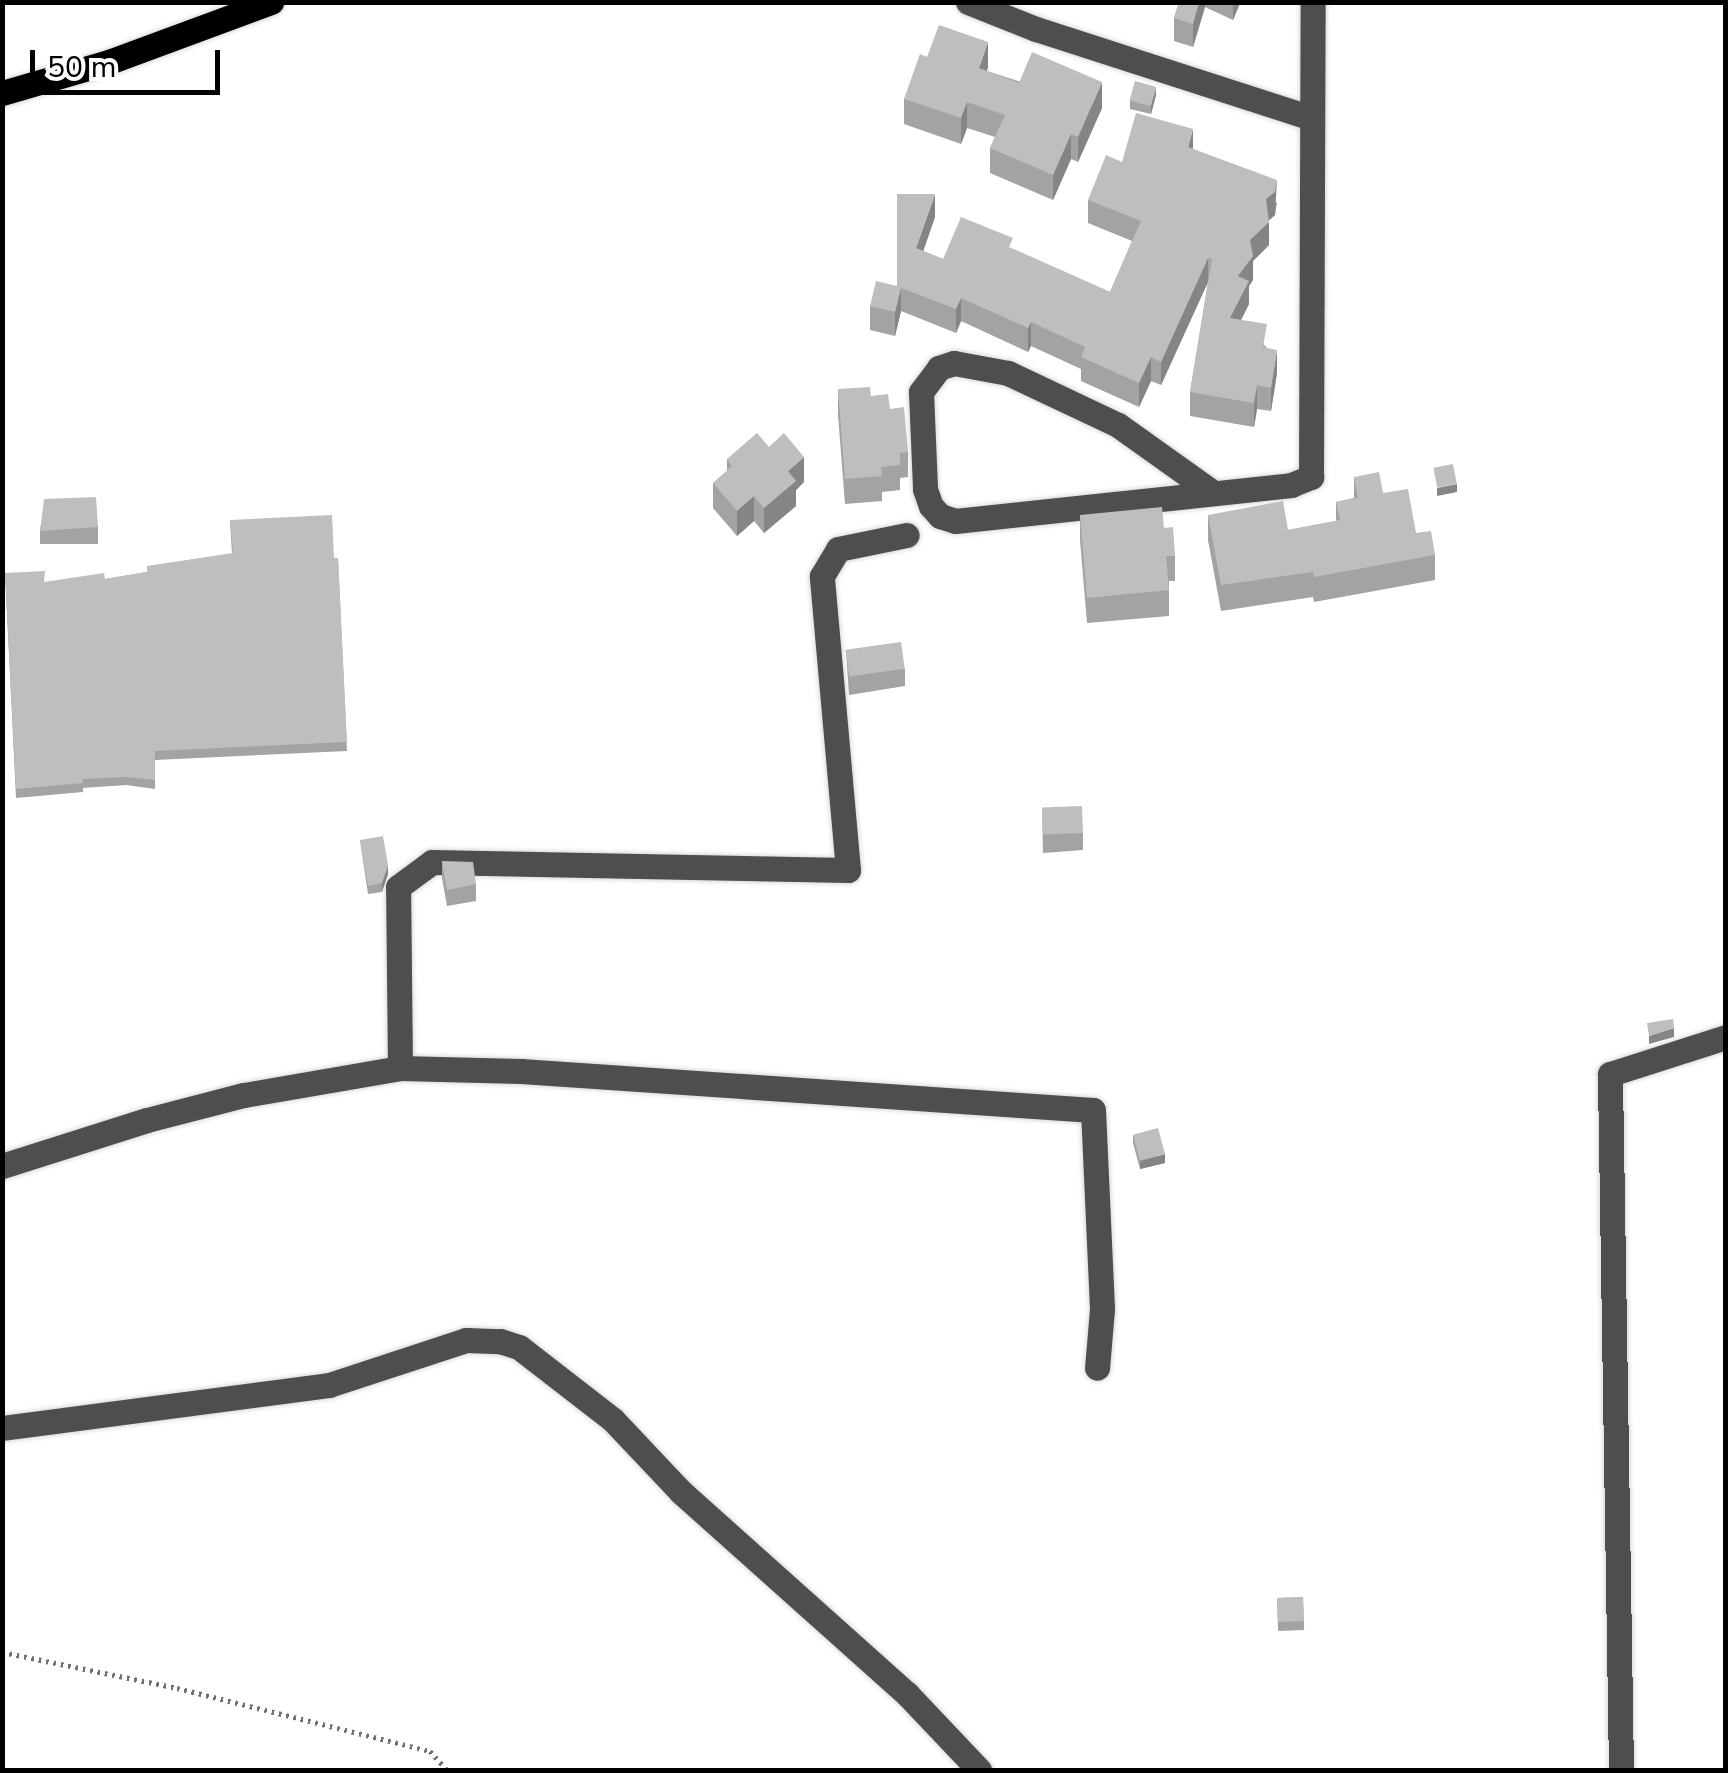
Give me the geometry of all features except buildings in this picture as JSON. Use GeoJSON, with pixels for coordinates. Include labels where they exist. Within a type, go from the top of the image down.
{"type":"FeatureCollection","features":[{"type":"Feature","properties":{"kind":"main road"},"geometry":{"type":"LineString","coordinates":[[2,93],[109,62],[271,2]]}},
{"type":"Feature","properties":{"kind":"street"},"geometry":{"type":"LineString","coordinates":[[968,2],[1311,118]]}},
{"type":"Feature","properties":{"kind":"street"},"geometry":{"type":"LineString","coordinates":[[1212,492],[1118,425],[1008,373],[954,363],[938,368],[921,392],[926,488],[930,506],[940,516],[968,522],[1291,485],[1311,477],[1313,2]]}},
{"type":"Feature","properties":{"kind":"street"},"geometry":{"type":"LineString","coordinates":[[400,1068],[398,887],[432,862],[848,870],[822,576],[838,550],[906,535]]}},
{"type":"Feature","properties":{"kind":"street"},"geometry":{"type":"LineString","coordinates":[[1620,1770],[1610,1074],[1726,1036]]}},
{"type":"Feature","properties":{"kind":"street"},"geometry":{"type":"LineString","coordinates":[[2,1166],[147,1120],[244,1095],[400,1068],[521,1071],[1093,1110],[1102,1309],[1098,1368]]}},
{"type":"Feature","properties":{"kind":"street"},"geometry":{"type":"LineString","coordinates":[[2,1428],[329,1385],[466,1340],[500,1341],[520,1347],[612,1420],[680,1492],[907,1694],[979,1770]]}},
{"type":"Feature","properties":{"kind":"path"},"geometry":{"type":"LineString","coordinates":[[2,1652],[177,1688],[430,1751],[447,1770]]}}]}
